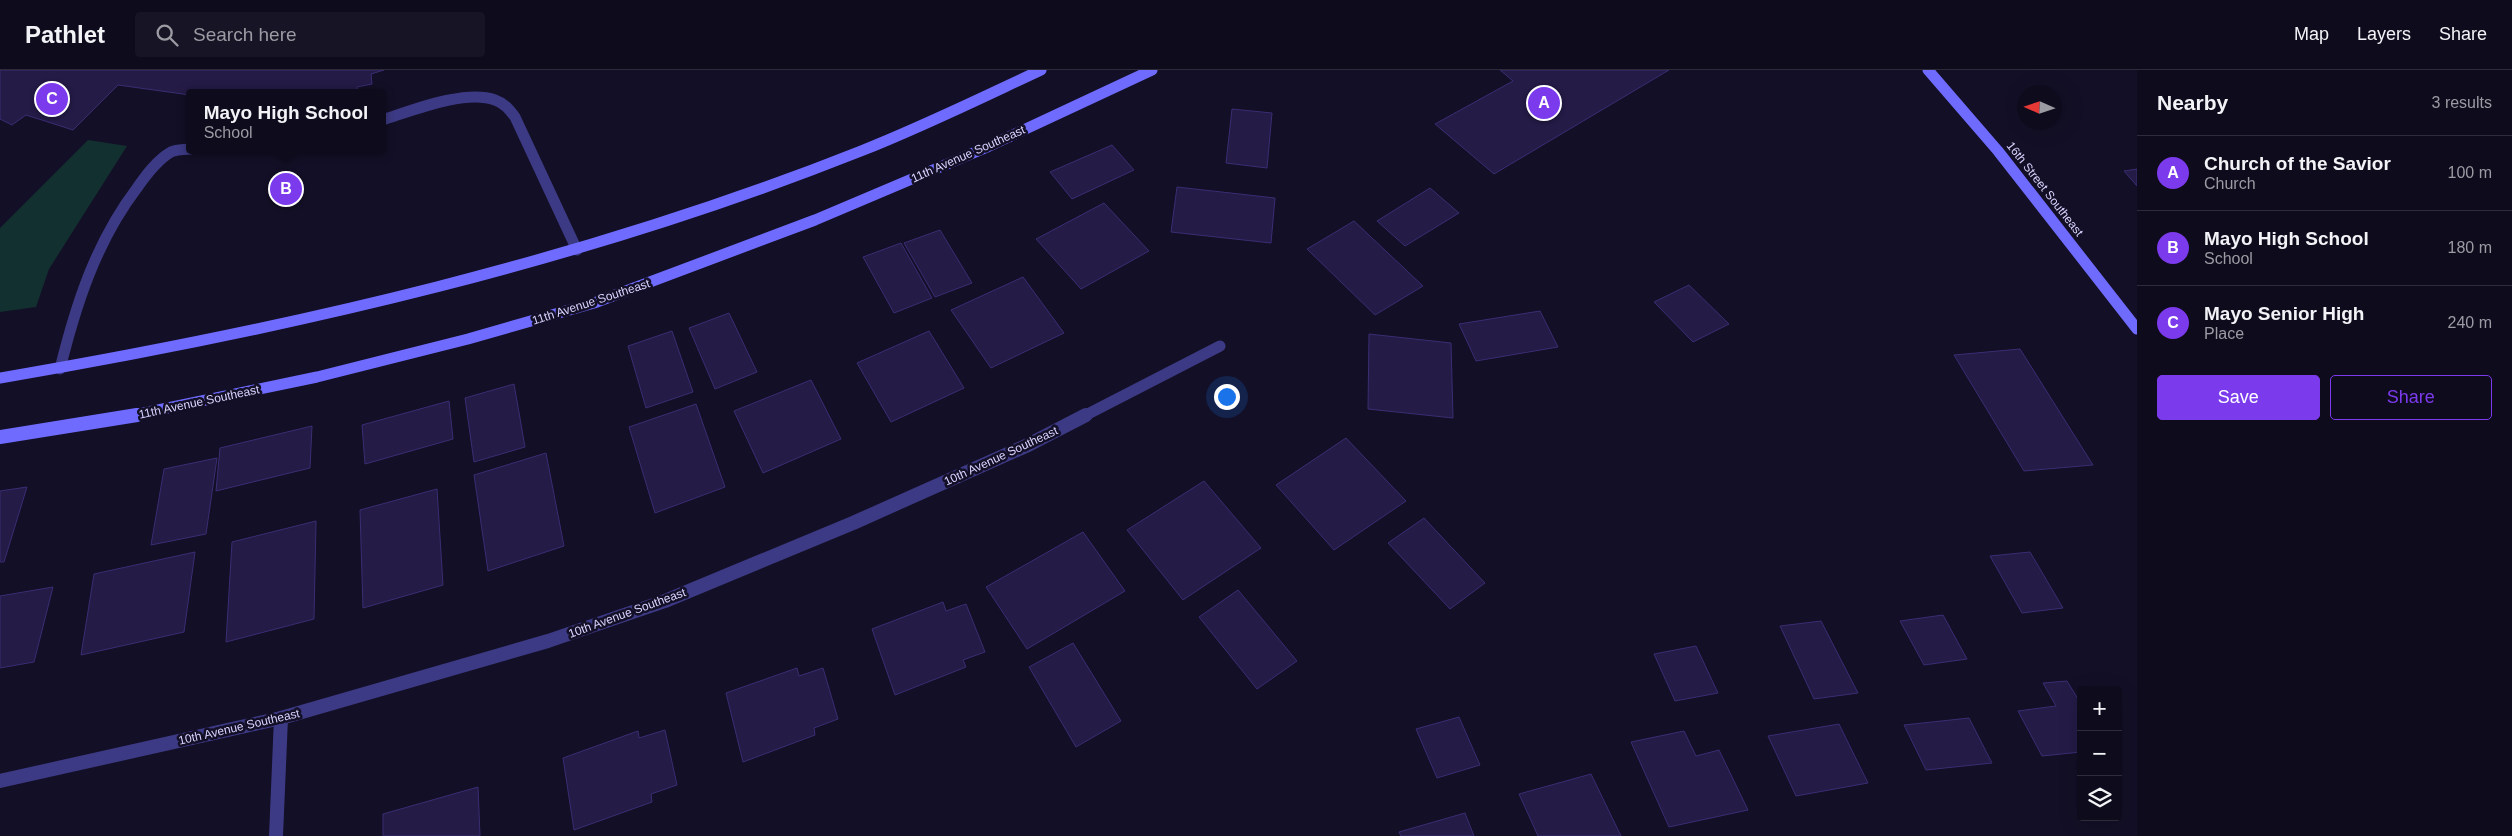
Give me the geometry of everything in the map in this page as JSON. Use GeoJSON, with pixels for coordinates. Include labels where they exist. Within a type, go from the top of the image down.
{"type":"FeatureCollection","features":[{"type":"Feature","properties":{"kind":"main road"},"geometry":{"type":"LineString","coordinates":[[0,378],[60,369],[170,348],[348,310],[577,250],[721,204],[839,160],[1042,70]]}},
{"type":"Feature","properties":{"kind":"main road","name":"11th Avenue Southeast"},"geometry":{"type":"LineString","coordinates":[[0,437],[155,412],[317,378],[468,339],[594,303],[816,220],[985,148],[1152,70]]}},
{"type":"Feature","properties":{"kind":"main road","name":"16th Street Southeast"},"geometry":{"type":"LineString","coordinates":[[1928,70],[1998,151],[2137,329]]}},
{"type":"Feature","properties":{"kind":"street"},"geometry":{"type":"LineString","coordinates":[[386,119],[470,98],[490,98],[504,104],[515,117],[577,250]]}},
{"type":"Feature","properties":{"kind":"street"},"geometry":{"type":"LineString","coordinates":[[60,369],[84,285],[106,239],[139,186],[155,165],[172,151],[186,149]]}},
{"type":"Feature","properties":{"kind":"street","name":"10th Avenue Southeast"},"geometry":{"type":"LineString","coordinates":[[0,781],[281,718],[548,641],[665,601],[853,523],[1028,445],[1220,346]]}},
{"type":"Feature","properties":{"kind":"street"},"geometry":{"type":"LineString","coordinates":[[276,836],[281,718]]}},
{"type":"Feature","properties":{"kind":"green space"},"geometry":{"type":"Polygon","coordinates":[[[88,140],[127,146],[49,269],[36,307],[0,312],[0,228],[88,140]]]}},
{"type":"Feature","properties":{"kind":"building"},"geometry":{"type":"Polygon","coordinates":[[[0,70],[384,70],[371,74],[372,84],[357,87],[357,89],[186,89],[186,94],[118,85],[73,130],[26,115],[12,125],[0,119],[0,70]]]}},
{"type":"Feature","properties":{"kind":"building"},"geometry":{"type":"Polygon","coordinates":[[[1500,70],[1669,70],[1494,174],[1435,124],[1513,81],[1500,70]]]}},
{"type":"Feature","properties":{"kind":"building"},"geometry":{"type":"Polygon","coordinates":[[[1232,109],[1272,113],[1267,168],[1226,163],[1232,109]]]}},
{"type":"Feature","properties":{"kind":"building"},"geometry":{"type":"Polygon","coordinates":[[[1112,145],[1134,170],[1072,199],[1050,172],[1112,145]]]}},
{"type":"Feature","properties":{"kind":"building"},"geometry":{"type":"Polygon","coordinates":[[[2137,169],[2137,186],[2124,171],[2137,169]]]}},
{"type":"Feature","properties":{"kind":"building"},"geometry":{"type":"Polygon","coordinates":[[[1177,187],[1275,198],[1271,243],[1171,232],[1177,187]]]}},
{"type":"Feature","properties":{"kind":"building"},"geometry":{"type":"Polygon","coordinates":[[[1430,188],[1459,213],[1405,246],[1377,221],[1430,188]]]}},
{"type":"Feature","properties":{"kind":"building"},"geometry":{"type":"Polygon","coordinates":[[[1104,203],[1149,251],[1081,289],[1036,239],[1104,203]]]}},
{"type":"Feature","properties":{"kind":"building"},"geometry":{"type":"Polygon","coordinates":[[[1354,221],[1423,286],[1375,315],[1307,249],[1354,221]]]}},
{"type":"Feature","properties":{"kind":"building"},"geometry":{"type":"Polygon","coordinates":[[[940,230],[972,283],[935,297],[904,243],[940,230]]]}},
{"type":"Feature","properties":{"kind":"building"},"geometry":{"type":"Polygon","coordinates":[[[901,243],[932,298],[894,313],[863,257],[901,243]]]}},
{"type":"Feature","properties":{"kind":"building"},"geometry":{"type":"Polygon","coordinates":[[[1023,277],[1064,333],[991,368],[951,310],[1023,277]]]}},
{"type":"Feature","properties":{"kind":"building"},"geometry":{"type":"Polygon","coordinates":[[[1689,285],[1729,324],[1693,342],[1654,302],[1689,285]]]}},
{"type":"Feature","properties":{"kind":"building"},"geometry":{"type":"Polygon","coordinates":[[[1540,311],[1558,347],[1476,361],[1459,324],[1540,311]]]}},
{"type":"Feature","properties":{"kind":"building"},"geometry":{"type":"Polygon","coordinates":[[[729,313],[757,372],[715,389],[689,328],[729,313]]]}},
{"type":"Feature","properties":{"kind":"building"},"geometry":{"type":"Polygon","coordinates":[[[672,331],[693,392],[646,408],[628,346],[672,331]]]}},
{"type":"Feature","properties":{"kind":"building"},"geometry":{"type":"Polygon","coordinates":[[[929,331],[964,388],[891,422],[857,363],[929,331]]]}},
{"type":"Feature","properties":{"kind":"building"},"geometry":{"type":"Polygon","coordinates":[[[1369,334],[1451,343],[1453,418],[1368,409],[1369,334]]]}},
{"type":"Feature","properties":{"kind":"building"},"geometry":{"type":"Polygon","coordinates":[[[2020,349],[2093,465],[2024,471],[1954,355],[2020,349]]]}},
{"type":"Feature","properties":{"kind":"building"},"geometry":{"type":"Polygon","coordinates":[[[811,380],[841,439],[763,473],[734,411],[811,380]]]}},
{"type":"Feature","properties":{"kind":"building"},"geometry":{"type":"Polygon","coordinates":[[[514,384],[525,447],[474,462],[465,398],[514,384]]]}},
{"type":"Feature","properties":{"kind":"building"},"geometry":{"type":"Polygon","coordinates":[[[449,401],[453,439],[365,464],[362,425],[449,401]]]}},
{"type":"Feature","properties":{"kind":"building"},"geometry":{"type":"Polygon","coordinates":[[[696,404],[725,487],[655,513],[629,427],[696,404]]]}},
{"type":"Feature","properties":{"kind":"building"},"geometry":{"type":"Polygon","coordinates":[[[312,426],[310,468],[216,491],[220,448],[312,426]]]}},
{"type":"Feature","properties":{"kind":"building"},"geometry":{"type":"Polygon","coordinates":[[[1346,438],[1406,501],[1334,550],[1276,485],[1346,438]]]}},
{"type":"Feature","properties":{"kind":"building"},"geometry":{"type":"Polygon","coordinates":[[[546,453],[564,546],[488,571],[474,475],[546,453]]]}},
{"type":"Feature","properties":{"kind":"building"},"geometry":{"type":"Polygon","coordinates":[[[217,458],[206,534],[151,545],[164,469],[217,458]]]}},
{"type":"Feature","properties":{"kind":"building"},"geometry":{"type":"Polygon","coordinates":[[[1204,481],[1261,548],[1183,600],[1127,530],[1204,481]]]}},
{"type":"Feature","properties":{"kind":"building"},"geometry":{"type":"Polygon","coordinates":[[[27,487],[4,562],[0,562],[0,491],[27,487]]]}},
{"type":"Feature","properties":{"kind":"building"},"geometry":{"type":"Polygon","coordinates":[[[437,489],[443,585],[363,608],[360,510],[437,489]]]}},
{"type":"Feature","properties":{"kind":"building"},"geometry":{"type":"Polygon","coordinates":[[[1424,518],[1485,583],[1450,609],[1388,543],[1424,518]]]}},
{"type":"Feature","properties":{"kind":"building"},"geometry":{"type":"Polygon","coordinates":[[[316,521],[314,619],[226,642],[232,542],[316,521]]]}},
{"type":"Feature","properties":{"kind":"building"},"geometry":{"type":"Polygon","coordinates":[[[1083,532],[1125,591],[1027,649],[986,587],[1083,532]]]}},
{"type":"Feature","properties":{"kind":"building"},"geometry":{"type":"Polygon","coordinates":[[[195,552],[184,632],[81,655],[94,574],[195,552]]]}},
{"type":"Feature","properties":{"kind":"building"},"geometry":{"type":"Polygon","coordinates":[[[2030,552],[2063,608],[2022,613],[1990,556],[2030,552]]]}},
{"type":"Feature","properties":{"kind":"building"},"geometry":{"type":"Polygon","coordinates":[[[53,587],[34,662],[0,668],[0,596],[53,587]]]}},
{"type":"Feature","properties":{"kind":"building"},"geometry":{"type":"Polygon","coordinates":[[[1238,590],[1297,661],[1257,689],[1199,617],[1238,590]]]}},
{"type":"Feature","properties":{"kind":"building"},"geometry":{"type":"Polygon","coordinates":[[[943,602],[946,611],[966,604],[985,652],[963,660],[966,667],[895,695],[872,629],[943,602]]]}},
{"type":"Feature","properties":{"kind":"building"},"geometry":{"type":"Polygon","coordinates":[[[1943,615],[1967,659],[1924,665],[1900,621],[1943,615]]]}},
{"type":"Feature","properties":{"kind":"building"},"geometry":{"type":"Polygon","coordinates":[[[1821,621],[1858,693],[1814,699],[1780,626],[1821,621]]]}},
{"type":"Feature","properties":{"kind":"building"},"geometry":{"type":"Polygon","coordinates":[[[1073,643],[1121,721],[1076,747],[1029,667],[1073,643]]]}},
{"type":"Feature","properties":{"kind":"building"},"geometry":{"type":"Polygon","coordinates":[[[1696,646],[1718,693],[1675,701],[1654,654],[1696,646]]]}},
{"type":"Feature","properties":{"kind":"building"},"geometry":{"type":"Polygon","coordinates":[[[797,668],[799,676],[823,668],[838,719],[814,728],[815,735],[743,762],[726,693],[797,668]]]}},
{"type":"Feature","properties":{"kind":"building"},"geometry":{"type":"Polygon","coordinates":[[[2067,681],[2077,697],[2077,752],[2042,756],[2018,711],[2056,706],[2043,683],[2067,681]]]}},
{"type":"Feature","properties":{"kind":"building"},"geometry":{"type":"Polygon","coordinates":[[[1459,717],[1480,765],[1437,778],[1416,729],[1459,717]]]}},
{"type":"Feature","properties":{"kind":"building"},"geometry":{"type":"Polygon","coordinates":[[[1969,718],[1992,763],[1926,770],[1904,725],[1969,718]]]}},
{"type":"Feature","properties":{"kind":"building"},"geometry":{"type":"Polygon","coordinates":[[[1839,724],[1868,783],[1796,796],[1768,736],[1839,724]]]}},
{"type":"Feature","properties":{"kind":"building"},"geometry":{"type":"Polygon","coordinates":[[[665,730],[677,785],[651,794],[652,802],[574,830],[563,758],[638,731],[639,738],[665,730]]]}},
{"type":"Feature","properties":{"kind":"building"},"geometry":{"type":"Polygon","coordinates":[[[1684,731],[1696,756],[1719,750],[1748,810],[1669,827],[1631,742],[1684,731]]]}},
{"type":"Feature","properties":{"kind":"building"},"geometry":{"type":"Polygon","coordinates":[[[1591,774],[1621,836],[1538,836],[1519,794],[1591,774]]]}},
{"type":"Feature","properties":{"kind":"building"},"geometry":{"type":"Polygon","coordinates":[[[478,787],[480,836],[383,836],[383,814],[478,787]]]}},
{"type":"Feature","properties":{"kind":"building"},"geometry":{"type":"Polygon","coordinates":[[[1465,813],[1474,836],[1401,836],[1399,832],[1465,813]]]}},
{"type":"Feature","properties":{"kind":"place","name":"Mayo Senior High"},"geometry":{"type":"Point","coordinates":[52,99]}},
{"type":"Feature","properties":{"kind":"place","name":"Church of the Savior"},"geometry":{"type":"Point","coordinates":[1544,103]}},
{"type":"Feature","properties":{"kind":"place","name":"Mayo High School"},"geometry":{"type":"Point","coordinates":[286,189]}}]}
